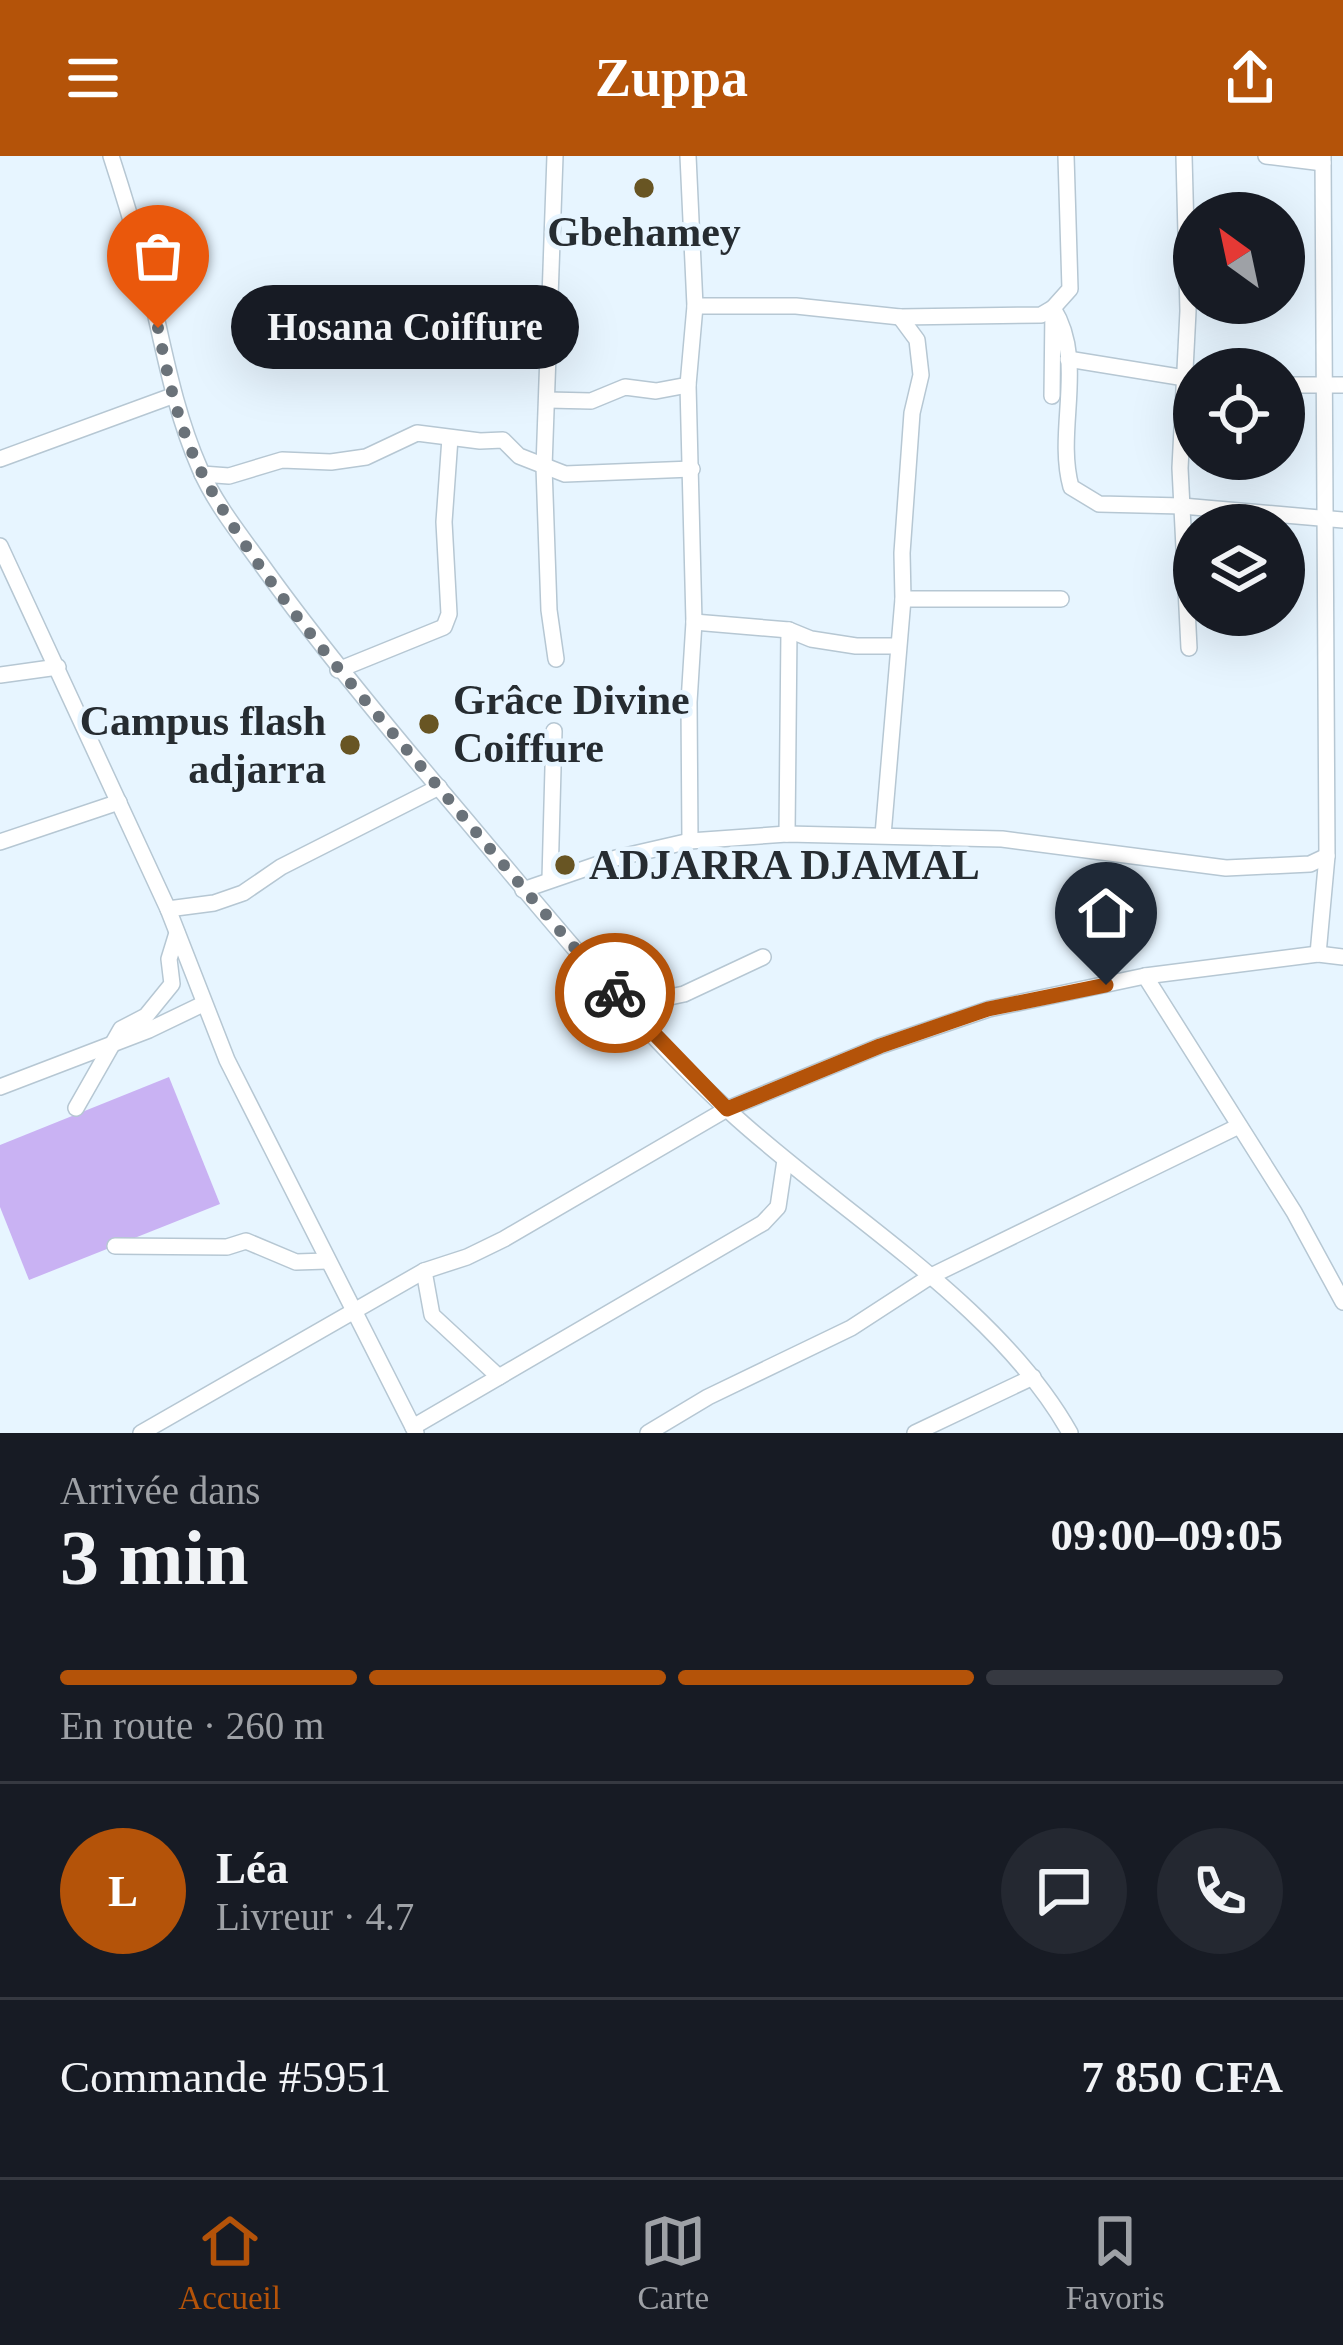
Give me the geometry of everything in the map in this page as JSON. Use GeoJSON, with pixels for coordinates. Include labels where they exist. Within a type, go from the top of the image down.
{"type":"FeatureCollection","features":[{"type":"Feature","properties":{"kind":"street"},"geometry":{"type":"LineString","coordinates":[[111,156],[136,234],[172,396],[202,474],[338,670],[627,1006],[784,1160],[932,1276],[1033,1377],[1070,1433]]}},
{"type":"Feature","properties":{"kind":"street"},"geometry":{"type":"LineString","coordinates":[[555,156],[544,466],[549,610],[556,659]]}},
{"type":"Feature","properties":{"kind":"street"},"geometry":{"type":"LineString","coordinates":[[688,156],[695,306],[688,385],[694,622],[690,841]]}},
{"type":"Feature","properties":{"kind":"street"},"geometry":{"type":"LineString","coordinates":[[695,306],[796,306],[900,317],[1041,315],[1070,289],[1066,156]]}},
{"type":"Feature","properties":{"kind":"street"},"geometry":{"type":"LineString","coordinates":[[1184,156],[1189,348]]}},
{"type":"Feature","properties":{"kind":"street"},"geometry":{"type":"LineString","coordinates":[[1266,156],[1323,159],[1322,388],[1335,520],[1335,640],[1327,856],[1318,954]]}},
{"type":"Feature","properties":{"kind":"street"},"geometry":{"type":"LineString","coordinates":[[1053,308],[1062,323],[1068,359],[1065,464],[1071,487],[1099,504],[1173,506]]}},
{"type":"Feature","properties":{"kind":"street"},"geometry":{"type":"LineString","coordinates":[[1052,396],[1053,308]]}},
{"type":"Feature","properties":{"kind":"street"},"geometry":{"type":"LineString","coordinates":[[883,835],[903,599],[912,413],[921,374],[917,340],[900,317]]}},
{"type":"Feature","properties":{"kind":"street"},"geometry":{"type":"LineString","coordinates":[[1068,359],[1173,376]]}},
{"type":"Feature","properties":{"kind":"street"},"geometry":{"type":"LineString","coordinates":[[548,400],[591,401],[625,387],[656,391],[688,385]]}},
{"type":"Feature","properties":{"kind":"street"},"geometry":{"type":"LineString","coordinates":[[1305,387],[1343,386]]}},
{"type":"Feature","properties":{"kind":"street"},"geometry":{"type":"LineString","coordinates":[[0,459],[172,396]]}},
{"type":"Feature","properties":{"kind":"street"},"geometry":{"type":"LineString","coordinates":[[202,474],[229,476],[282,460],[331,462],[366,457],[417,433],[503,440],[519,456],[565,474],[692,469]]}},
{"type":"Feature","properties":{"kind":"street"},"geometry":{"type":"LineString","coordinates":[[338,670],[444,627],[449,614],[444,522],[450,438]]}},
{"type":"Feature","properties":{"kind":"street"},"geometry":{"type":"LineString","coordinates":[[1305,517],[1335,520]]}},
{"type":"Feature","properties":{"kind":"street"},"geometry":{"type":"LineString","coordinates":[[0,546],[168,910],[203,1004],[327,1262],[415,1430],[764,1222],[778,1207],[784,1160]]}},
{"type":"Feature","properties":{"kind":"street"},"geometry":{"type":"LineString","coordinates":[[903,599],[1061,598]]}},
{"type":"Feature","properties":{"kind":"street"},"geometry":{"type":"LineString","coordinates":[[694,622],[790,630],[811,639],[856,646],[898,646]]}},
{"type":"Feature","properties":{"kind":"street"},"geometry":{"type":"LineString","coordinates":[[787,834],[790,630]]}},
{"type":"Feature","properties":{"kind":"street"},"geometry":{"type":"LineString","coordinates":[[1189,636],[1190,648]]}},
{"type":"Feature","properties":{"kind":"street"},"geometry":{"type":"LineString","coordinates":[[0,674],[58,667]]}},
{"type":"Feature","properties":{"kind":"street"},"geometry":{"type":"LineString","coordinates":[[550,879],[554,730]]}},
{"type":"Feature","properties":{"kind":"street"},"geometry":{"type":"LineString","coordinates":[[168,910],[242,893],[281,867],[439,787]]}},
{"type":"Feature","properties":{"kind":"street"},"geometry":{"type":"LineString","coordinates":[[0,842],[119,802]]}},
{"type":"Feature","properties":{"kind":"street"},"geometry":{"type":"LineString","coordinates":[[523,890],[690,841],[787,834],[1085,847],[1139,860],[1226,868],[1310,864],[1327,856]]}},
{"type":"Feature","properties":{"kind":"street"},"geometry":{"type":"LineString","coordinates":[[76,1108],[121,1029],[146,1016],[172,984],[169,959],[177,933]]}},
{"type":"Feature","properties":{"kind":"street"},"geometry":{"type":"LineString","coordinates":[[141,1433],[424,1271],[504,1239],[727,1109],[880,1046],[988,1009],[1145,976],[1318,954],[1343,957]]}},
{"type":"Feature","properties":{"kind":"street"},"geometry":{"type":"LineString","coordinates":[[627,1006],[684,994],[764,957]]}},
{"type":"Feature","properties":{"kind":"street"},"geometry":{"type":"LineString","coordinates":[[1145,976],[1294,1212],[1343,1302]]}},
{"type":"Feature","properties":{"kind":"street"},"geometry":{"type":"LineString","coordinates":[[0,1087],[203,1004]]}},
{"type":"Feature","properties":{"kind":"street"},"geometry":{"type":"LineString","coordinates":[[648,1433],[708,1397],[851,1328],[932,1276],[1239,1126]]}},
{"type":"Feature","properties":{"kind":"street"},"geometry":{"type":"LineString","coordinates":[[115,1246],[227,1247],[246,1241],[296,1262],[327,1262]]}},
{"type":"Feature","properties":{"kind":"street"},"geometry":{"type":"LineString","coordinates":[[424,1271],[432,1315],[499,1377]]}},
{"type":"Feature","properties":{"kind":"street"},"geometry":{"type":"LineString","coordinates":[[915,1433],[1033,1377]]}},
{"type":"Feature","properties":{"kind":"shaded area"},"geometry":{"type":"Polygon","coordinates":[[[169,1077],[220,1204],[29,1280],[0,1207],[0,1145],[169,1077]]]}},
{"type":"Feature","properties":{"kind":"way so far"},"geometry":{"type":"LineString","coordinates":[[158,328],[172,396],[202,474],[239,533],[338,670],[615,993]]}},
{"type":"Feature","properties":{"kind":"place","name":"Gbehamey"},"geometry":{"type":"Point","coordinates":[644,188]}},
{"type":"Feature","properties":{"kind":"place","name":"Hosana Coiffure"},"geometry":{"type":"Point","coordinates":[158,328]}},
{"type":"Feature","properties":{"kind":"place","name":"Grâce Divine Coiffure"},"geometry":{"type":"Point","coordinates":[429,724]}},
{"type":"Feature","properties":{"kind":"place","name":"Campus flash adjarra"},"geometry":{"type":"Point","coordinates":[350,745]}},
{"type":"Feature","properties":{"kind":"place","name":"ADJARRA DJAMAL"},"geometry":{"type":"Point","coordinates":[565,865]}},
{"type":"Feature","properties":{"kind":"route"},"geometry":{"type":"LineString","coordinates":[[615,993],[727,1109],[880,1046],[988,1009],[1106,985]]}}]}
